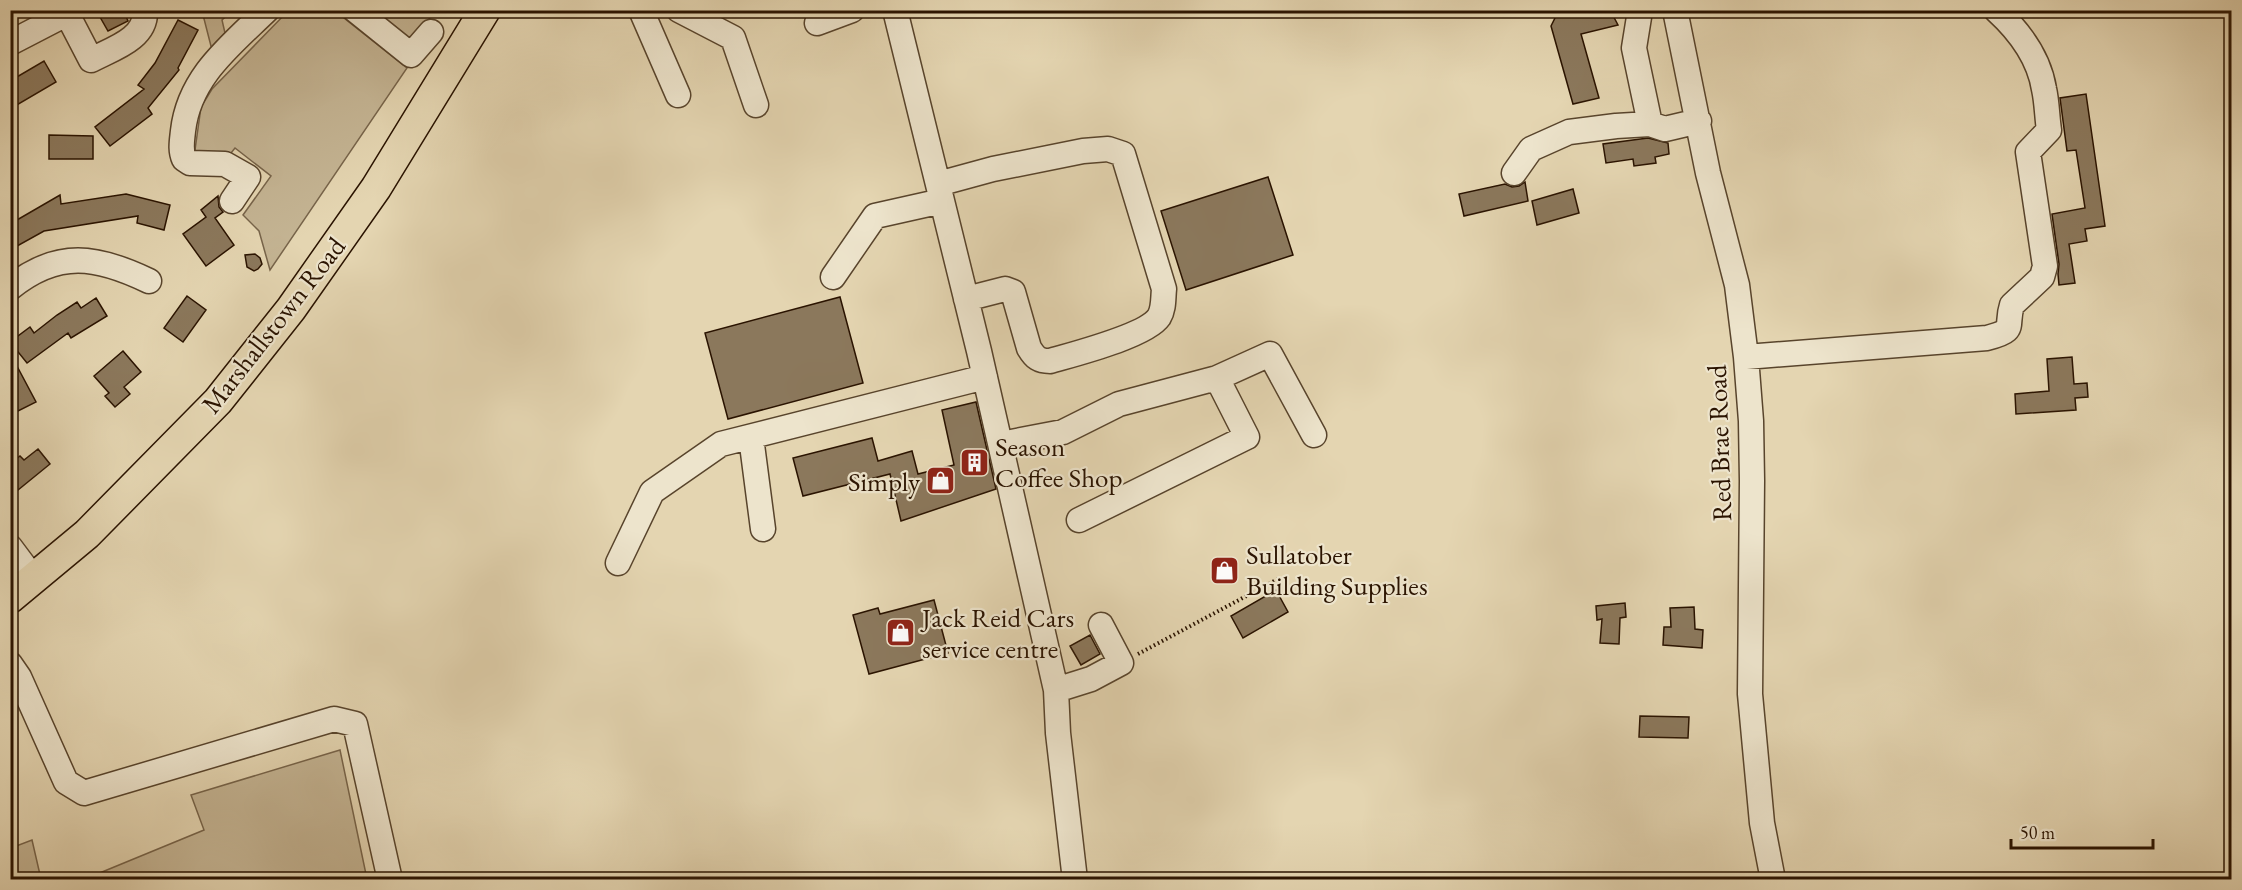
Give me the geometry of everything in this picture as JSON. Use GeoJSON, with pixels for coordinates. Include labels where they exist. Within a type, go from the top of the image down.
{"type":"FeatureCollection","features":[{"type":"Feature","properties":{"kind":"main road","name":"Marshallstown Road"},"geometry":{"type":"LineString","coordinates":[[10,598],[87,534],[218,401],[277,328],[376,188],[484,10]]}},
{"type":"Feature","properties":{"kind":"street"},"geometry":{"type":"LineString","coordinates":[[10,43],[66,12],[91,60],[134,37],[145,20],[146,10]]}},
{"type":"Feature","properties":{"kind":"street"},"geometry":{"type":"LineString","coordinates":[[232,201],[248,177],[225,164],[194,163],[185,160],[181,147],[183,128],[189,101],[203,76],[267,10]]}},
{"type":"Feature","properties":{"kind":"street"},"geometry":{"type":"LineString","coordinates":[[355,10],[411,55],[431,32]]}},
{"type":"Feature","properties":{"kind":"street"},"geometry":{"type":"LineString","coordinates":[[640,10],[678,95]]}},
{"type":"Feature","properties":{"kind":"street"},"geometry":{"type":"LineString","coordinates":[[679,10],[733,38],[756,105]]}},
{"type":"Feature","properties":{"kind":"street"},"geometry":{"type":"LineString","coordinates":[[817,23],[852,10]]}},
{"type":"Feature","properties":{"kind":"street"},"geometry":{"type":"LineString","coordinates":[[894,10],[985,377],[1056,690],[1058,733],[1075,879]]}},
{"type":"Feature","properties":{"kind":"street"},"geometry":{"type":"LineString","coordinates":[[1637,10],[1639,17],[1634,48],[1650,124]]}},
{"type":"Feature","properties":{"kind":"street","name":"Red Brae Road"},"geometry":{"type":"LineString","coordinates":[[1675,10],[1708,173],[1737,285],[1746,357],[1751,421],[1752,481],[1750,694],[1762,823],[1773,879]]}},
{"type":"Feature","properties":{"kind":"street"},"geometry":{"type":"LineString","coordinates":[[1746,357],[1987,338],[2004,333],[2011,325],[2012,304],[2042,277],[2045,266],[2028,152],[2049,130],[2044,87],[2037,63],[2020,36],[1996,10]]}},
{"type":"Feature","properties":{"kind":"street"},"geometry":{"type":"LineString","coordinates":[[1514,173],[1531,149],[1569,132],[1650,124],[1665,129],[1699,121]]}},
{"type":"Feature","properties":{"kind":"street"},"geometry":{"type":"LineString","coordinates":[[833,277],[875,216],[940,193],[993,169],[1108,148],[1124,154],[1164,289],[1159,316],[1146,328],[1050,361],[1041,361],[1034,357],[1029,348],[1013,292],[1005,289],[966,298]]}},
{"type":"Feature","properties":{"kind":"street"},"geometry":{"type":"LineString","coordinates":[[10,288],[40,267],[73,260],[106,263],[149,281]]}},
{"type":"Feature","properties":{"kind":"street"},"geometry":{"type":"LineString","coordinates":[[1000,444],[1063,432],[1119,404],[1217,378],[1270,354],[1314,435]]}},
{"type":"Feature","properties":{"kind":"street"},"geometry":{"type":"LineString","coordinates":[[618,563],[652,492],[721,444],[985,377]]}},
{"type":"Feature","properties":{"kind":"street"},"geometry":{"type":"LineString","coordinates":[[1079,520],[1247,437],[1217,378]]}},
{"type":"Feature","properties":{"kind":"street"},"geometry":{"type":"LineString","coordinates":[[751,436],[763,529]]}},
{"type":"Feature","properties":{"kind":"street"},"geometry":{"type":"LineString","coordinates":[[10,547],[34,579]]}},
{"type":"Feature","properties":{"kind":"street"},"geometry":{"type":"LineString","coordinates":[[1056,690],[1091,679],[1122,663],[1101,625]]}},
{"type":"Feature","properties":{"kind":"street"},"geometry":{"type":"LineString","coordinates":[[10,664],[19,677],[66,782],[84,793],[334,719],[355,724],[390,879]]}},
{"type":"Feature","properties":{"kind":"path"},"geometry":{"type":"LineString","coordinates":[[1122,663],[1280,578]]}},
{"type":"Feature","properties":{"kind":"shaded area"},"geometry":{"type":"Polygon","coordinates":[[[202,11],[232,11],[222,20],[225,33],[212,50],[202,11]]]}},
{"type":"Feature","properties":{"kind":"shaded area"},"geometry":{"type":"Polygon","coordinates":[[[288,11],[335,11],[407,68],[270,270],[259,231],[243,215],[271,176],[235,148],[231,153],[199,156],[195,150],[201,107],[212,89],[288,11]]]}},
{"type":"Feature","properties":{"kind":"shaded area"},"geometry":{"type":"Polygon","coordinates":[[[376,11],[435,11],[415,38],[409,38],[376,11]]]}},
{"type":"Feature","properties":{"kind":"shaded area"},"geometry":{"type":"Polygon","coordinates":[[[340,750],[367,879],[85,879],[204,830],[191,795],[340,750]]]}},
{"type":"Feature","properties":{"kind":"shaded area"},"geometry":{"type":"Polygon","coordinates":[[[32,840],[41,879],[11,879],[11,848],[32,840]]]}},
{"type":"Feature","properties":{"kind":"building"},"geometry":{"type":"Polygon","coordinates":[[[96,10],[123,10],[128,21],[108,31],[96,10]]]}},
{"type":"Feature","properties":{"kind":"building"},"geometry":{"type":"Polygon","coordinates":[[[1559,10],[1610,10],[1618,25],[1581,34],[1599,98],[1573,104],[1551,26],[1559,10]]]}},
{"type":"Feature","properties":{"kind":"building"},"geometry":{"type":"Polygon","coordinates":[[[178,20],[198,30],[179,70],[148,108],[152,114],[110,146],[95,127],[144,89],[138,85],[155,63],[178,20]]]}},
{"type":"Feature","properties":{"kind":"building"},"geometry":{"type":"Polygon","coordinates":[[[44,61],[56,82],[10,109],[10,81],[44,61]]]}},
{"type":"Feature","properties":{"kind":"building"},"geometry":{"type":"Polygon","coordinates":[[[2086,94],[2105,226],[2085,229],[2087,241],[2069,244],[2075,283],[2059,285],[2059,264],[2052,214],[2085,208],[2076,150],[2067,151],[2060,98],[2086,94]]]}},
{"type":"Feature","properties":{"kind":"building"},"geometry":{"type":"Polygon","coordinates":[[[49,135],[93,136],[93,159],[49,159],[49,135]]]}},
{"type":"Feature","properties":{"kind":"building"},"geometry":{"type":"Polygon","coordinates":[[[1648,138],[1668,143],[1669,154],[1655,157],[1656,163],[1634,166],[1633,159],[1606,163],[1603,144],[1648,138]]]}},
{"type":"Feature","properties":{"kind":"building"},"geometry":{"type":"Polygon","coordinates":[[[1268,177],[1293,255],[1186,290],[1161,211],[1268,177]]]}},
{"type":"Feature","properties":{"kind":"building"},"geometry":{"type":"Polygon","coordinates":[[[1525,182],[1528,201],[1464,216],[1459,194],[1505,184],[1512,187],[1519,186],[1525,182]]]}},
{"type":"Feature","properties":{"kind":"building"},"geometry":{"type":"Polygon","coordinates":[[[1573,189],[1579,213],[1537,225],[1532,201],[1573,189]]]}},
{"type":"Feature","properties":{"kind":"building"},"geometry":{"type":"Polygon","coordinates":[[[126,194],[170,205],[164,230],[137,223],[138,216],[44,231],[10,250],[10,224],[60,195],[61,204],[126,194]]]}},
{"type":"Feature","properties":{"kind":"building"},"geometry":{"type":"Polygon","coordinates":[[[218,196],[219,207],[223,212],[215,218],[234,245],[206,266],[183,234],[206,217],[201,210],[218,196]]]}},
{"type":"Feature","properties":{"kind":"building"},"geometry":{"type":"Polygon","coordinates":[[[255,254],[260,258],[262,264],[254,271],[247,267],[245,255],[255,254]]]}},
{"type":"Feature","properties":{"kind":"building"},"geometry":{"type":"Polygon","coordinates":[[[187,296],[206,310],[183,342],[164,328],[187,296]]]}},
{"type":"Feature","properties":{"kind":"building"},"geometry":{"type":"Polygon","coordinates":[[[840,297],[863,383],[728,419],[705,333],[840,297]]]}},
{"type":"Feature","properties":{"kind":"building"},"geometry":{"type":"Polygon","coordinates":[[[96,298],[107,316],[71,338],[68,333],[27,363],[10,342],[30,327],[34,333],[77,302],[81,308],[96,298]]]}},
{"type":"Feature","properties":{"kind":"building"},"geometry":{"type":"Polygon","coordinates":[[[123,351],[141,372],[124,387],[130,394],[115,407],[105,396],[109,393],[94,376],[123,351]]]}},
{"type":"Feature","properties":{"kind":"building"},"geometry":{"type":"Polygon","coordinates":[[[10,353],[36,402],[10,415],[10,353]]]}},
{"type":"Feature","properties":{"kind":"building"},"geometry":{"type":"Polygon","coordinates":[[[2072,357],[2074,384],[2087,383],[2088,397],[2075,398],[2076,410],[2016,414],[2015,394],[2049,391],[2047,359],[2072,357]]]}},
{"type":"Feature","properties":{"kind":"building","name":"Season Coffee Shop"},"geometry":{"type":"Polygon","coordinates":[[[976,402],[996,489],[901,521],[890,474],[803,496],[793,458],[872,438],[878,461],[912,451],[918,474],[954,465],[942,410],[976,402]]]}},
{"type":"Feature","properties":{"kind":"building"},"geometry":{"type":"Polygon","coordinates":[[[38,449],[50,464],[18,490],[10,481],[10,464],[20,456],[24,460],[38,449]]]}},
{"type":"Feature","properties":{"kind":"building"},"geometry":{"type":"Polygon","coordinates":[[[1276,590],[1288,612],[1243,638],[1231,616],[1276,590]]]}},
{"type":"Feature","properties":{"kind":"building","name":"Jack Reid Cars service centre"},"geometry":{"type":"Polygon","coordinates":[[[934,600],[948,653],[869,674],[853,615],[878,608],[880,614],[934,600]]]}},
{"type":"Feature","properties":{"kind":"building"},"geometry":{"type":"Polygon","coordinates":[[[1625,603],[1626,617],[1620,618],[1619,644],[1600,643],[1602,619],[1597,620],[1596,606],[1625,603]]]}},
{"type":"Feature","properties":{"kind":"building"},"geometry":{"type":"Polygon","coordinates":[[[1694,607],[1695,629],[1703,630],[1702,648],[1663,645],[1664,627],[1671,627],[1670,608],[1694,607]]]}},
{"type":"Feature","properties":{"kind":"building"},"geometry":{"type":"Polygon","coordinates":[[[1090,635],[1100,654],[1081,665],[1070,646],[1090,635]]]}},
{"type":"Feature","properties":{"kind":"building"},"geometry":{"type":"Polygon","coordinates":[[[1640,716],[1689,717],[1688,738],[1639,737],[1640,716]]]}},
{"type":"Feature","properties":{"kind":"place","name":"Season Coffee Shop"},"geometry":{"type":"Point","coordinates":[974,462]}},
{"type":"Feature","properties":{"kind":"place","name":"Simply"},"geometry":{"type":"Point","coordinates":[941,481]}},
{"type":"Feature","properties":{"kind":"place","name":"Sullatober Building Supplies"},"geometry":{"type":"Point","coordinates":[1225,570]}},
{"type":"Feature","properties":{"kind":"place","name":"Jack Reid Cars service centre"},"geometry":{"type":"Point","coordinates":[901,633]}}]}
